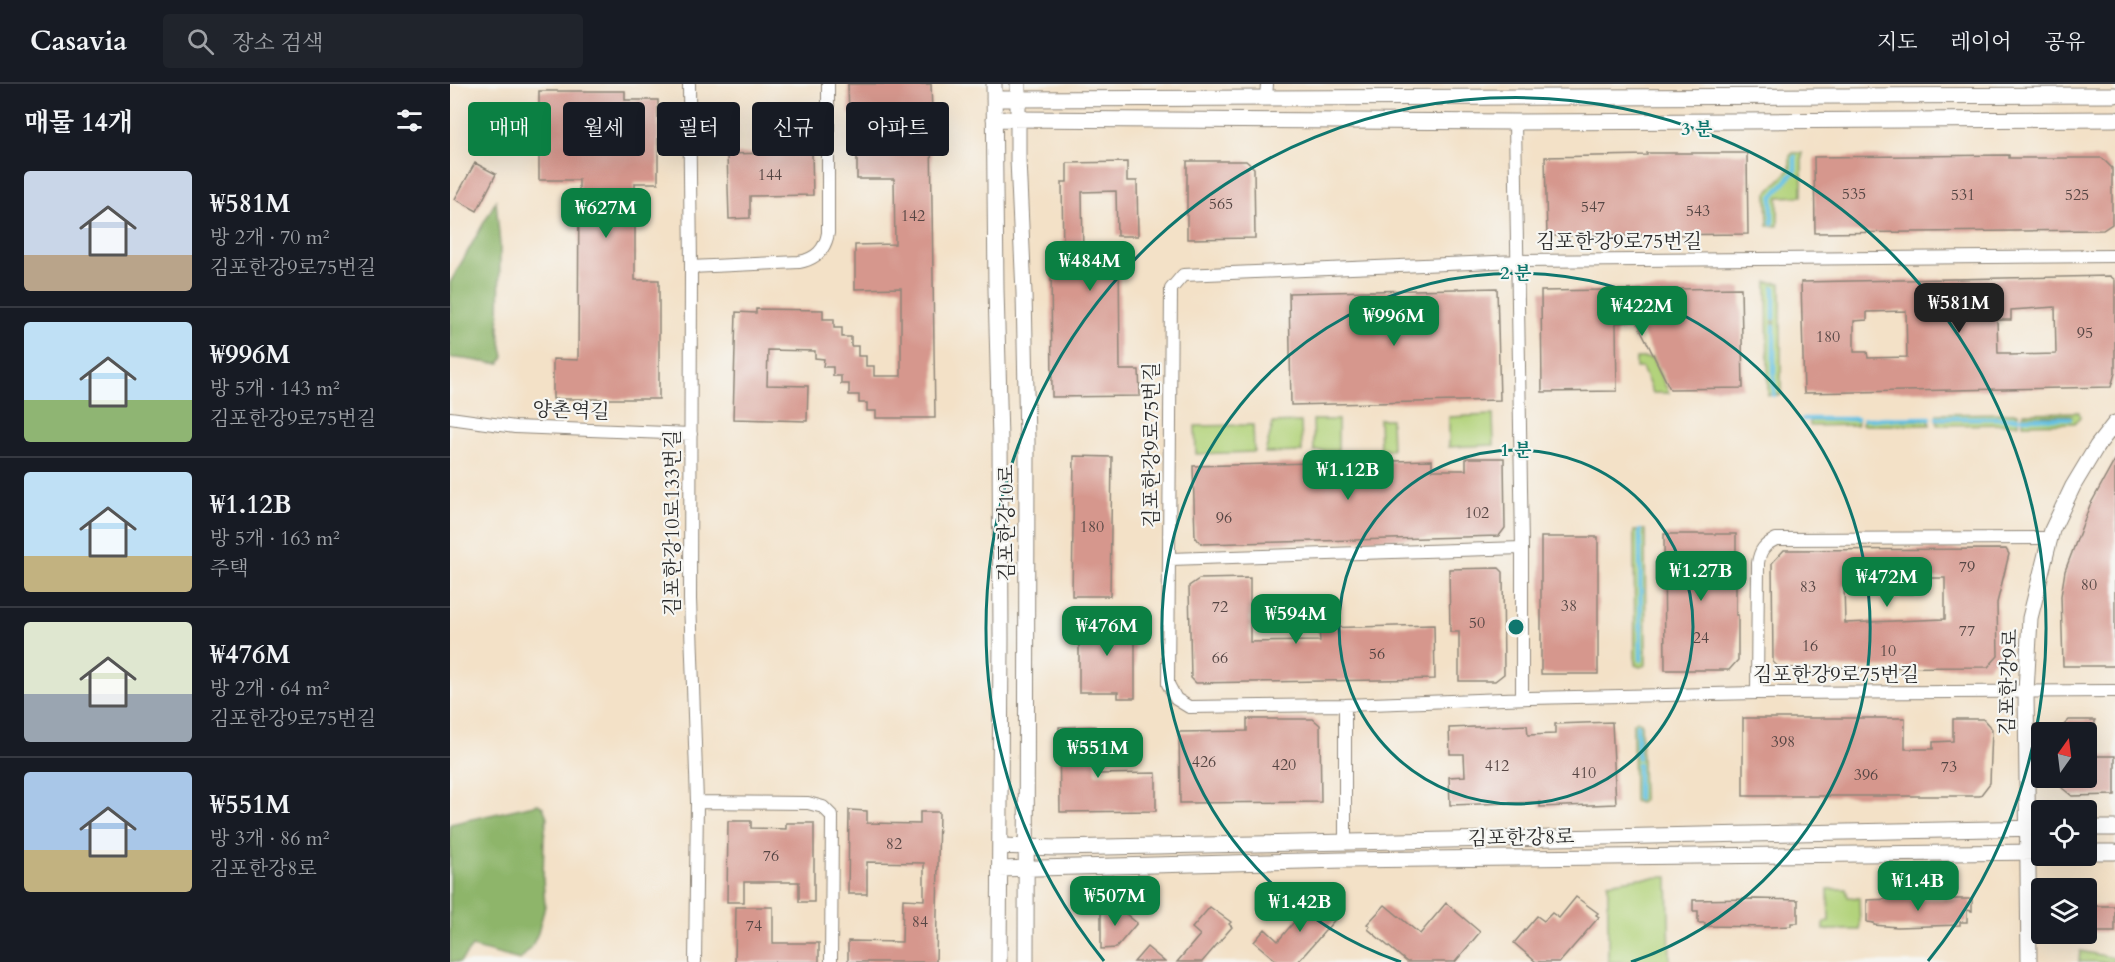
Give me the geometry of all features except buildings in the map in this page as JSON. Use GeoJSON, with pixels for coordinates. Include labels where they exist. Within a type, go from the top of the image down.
{"type":"FeatureCollection","features":[{"type":"Feature","properties":{"kind":"street","name":"김포한강10로133번길"},"geometry":{"type":"LineString","coordinates":[[689,84],[690,599],[697,802],[695,962]]}},
{"type":"Feature","properties":{"kind":"street"},"geometry":{"type":"LineString","coordinates":[[691,267],[799,262],[812,259],[822,249],[828,233],[828,84]]}},
{"type":"Feature","properties":{"kind":"street"},"geometry":{"type":"LineString","coordinates":[[994,91],[1267,90],[2115,95]]}},
{"type":"Feature","properties":{"kind":"street","name":"김포한강10로"},"geometry":{"type":"LineString","coordinates":[[994,91],[1000,440],[999,962]]}},
{"type":"Feature","properties":{"kind":"street","name":"김포한강10로"},"geometry":{"type":"LineString","coordinates":[[1017,91],[1027,418],[1026,962]]}},
{"type":"Feature","properties":{"kind":"street"},"geometry":{"type":"LineString","coordinates":[[994,119],[1515,122],[2115,119]]}},
{"type":"Feature","properties":{"kind":"street"},"geometry":{"type":"LineString","coordinates":[[1515,122],[1522,548],[1522,698]]}},
{"type":"Feature","properties":{"kind":"street","name":"김포한강9로75번길"},"geometry":{"type":"LineString","coordinates":[[2115,256],[1518,261],[1183,275],[1171,289],[1168,684],[1176,699],[1189,707],[1345,705],[1522,698],[1757,693],[2115,691]]}},
{"type":"Feature","properties":{"kind":"street","name":"양촌역길"},"geometry":{"type":"LineString","coordinates":[[450,418],[515,427],[691,434]]}},
{"type":"Feature","properties":{"kind":"street","name":"김포한강9로"},"geometry":{"type":"LineString","coordinates":[[2033,800],[2026,692],[2030,618],[2049,538],[2073,486],[2097,446],[2115,423]]}},
{"type":"Feature","properties":{"kind":"street"},"geometry":{"type":"LineString","coordinates":[[1757,693],[1758,563],[1760,550],[1767,543],[1776,539],[2049,538]]}},
{"type":"Feature","properties":{"kind":"street"},"geometry":{"type":"LineString","coordinates":[[1170,559],[1522,548]]}},
{"type":"Feature","properties":{"kind":"street"},"geometry":{"type":"LineString","coordinates":[[1345,705],[1345,842]]}},
{"type":"Feature","properties":{"kind":"street"},"geometry":{"type":"LineString","coordinates":[[697,802],[808,803],[823,807],[832,816],[831,962]]}},
{"type":"Feature","properties":{"kind":"street","name":"김포한강8로"},"geometry":{"type":"LineString","coordinates":[[1001,846],[1027,848],[1496,840],[2031,828]]}},
{"type":"Feature","properties":{"kind":"street"},"geometry":{"type":"LineString","coordinates":[[2097,828],[2115,828]]}},
{"type":"Feature","properties":{"kind":"street","name":"김포한강8로"},"geometry":{"type":"LineString","coordinates":[[1000,869],[1344,860],[2031,852]]}},
{"type":"Feature","properties":{"kind":"street"},"geometry":{"type":"LineString","coordinates":[[2097,852],[2115,852]]}},
{"type":"Feature","properties":{"kind":"street","name":"김포한강9로"},"geometry":{"type":"LineString","coordinates":[[2029,962],[2034,866]]}},
{"type":"Feature","properties":{"kind":"green space"},"geometry":{"type":"Polygon","coordinates":[[[1793,153],[1802,153],[1802,196],[1778,197],[1778,226],[1768,226],[1767,193],[1790,169],[1790,156],[1793,153]]]}},
{"type":"Feature","properties":{"kind":"green space"},"geometry":{"type":"Polygon","coordinates":[[[496,201],[500,245],[499,331],[504,357],[500,363],[450,358],[450,283],[496,201]]]}},
{"type":"Feature","properties":{"kind":"green space"},"geometry":{"type":"Polygon","coordinates":[[[1767,282],[1781,283],[1781,395],[1775,395],[1775,287],[1773,286],[1773,395],[1768,395],[1767,282]]]}},
{"type":"Feature","properties":{"kind":"green space"},"geometry":{"type":"Polygon","coordinates":[[[1636,358],[1652,358],[1669,393],[1653,393],[1642,368],[1636,368],[1636,358]]]}},
{"type":"Feature","properties":{"kind":"green space"},"geometry":{"type":"Polygon","coordinates":[[[2079,412],[2080,417],[2074,423],[2023,424],[2023,419],[2067,418],[2070,420],[2072,416],[2023,416],[2023,413],[2079,412]]]}},
{"type":"Feature","properties":{"kind":"green space"},"geometry":{"type":"Polygon","coordinates":[[[2018,413],[2018,417],[1937,417],[1937,414],[2018,413]]]}},
{"type":"Feature","properties":{"kind":"green space"},"geometry":{"type":"Polygon","coordinates":[[[1493,415],[1494,445],[1449,447],[1449,417],[1493,415]]]}},
{"type":"Feature","properties":{"kind":"green space"},"geometry":{"type":"Polygon","coordinates":[[[1379,419],[1391,419],[1392,450],[1380,450],[1379,419]]]}},
{"type":"Feature","properties":{"kind":"green space"},"geometry":{"type":"Polygon","coordinates":[[[2018,419],[2018,424],[1937,425],[1937,420],[2018,419]]]}},
{"type":"Feature","properties":{"kind":"green space"},"geometry":{"type":"Polygon","coordinates":[[[1313,420],[1338,420],[1338,451],[1314,451],[1313,420]]]}},
{"type":"Feature","properties":{"kind":"green space"},"geometry":{"type":"Polygon","coordinates":[[[1858,420],[1857,425],[1810,426],[1810,421],[1858,420]]]}},
{"type":"Feature","properties":{"kind":"green space"},"geometry":{"type":"Polygon","coordinates":[[[1863,420],[1930,420],[1930,425],[1862,425],[1863,420]]]}},
{"type":"Feature","properties":{"kind":"green space"},"geometry":{"type":"Polygon","coordinates":[[[1301,422],[1302,452],[1265,453],[1273,423],[1301,422]]]}},
{"type":"Feature","properties":{"kind":"green space"},"geometry":{"type":"Polygon","coordinates":[[[1253,425],[1254,452],[1196,454],[1195,426],[1253,425]]]}},
{"type":"Feature","properties":{"kind":"green space"},"geometry":{"type":"Polygon","coordinates":[[[1634,530],[1639,530],[1641,660],[1641,530],[1645,530],[1646,665],[1640,667],[1635,665],[1634,530]]]}},
{"type":"Feature","properties":{"kind":"green space"},"geometry":{"type":"Polygon","coordinates":[[[1637,720],[1641,723],[1643,801],[1639,803],[1634,801],[1633,723],[1637,720]]]}},
{"type":"Feature","properties":{"kind":"green space"},"geometry":{"type":"Polygon","coordinates":[[[538,804],[543,807],[547,817],[543,879],[545,906],[538,933],[531,948],[520,960],[472,947],[460,962],[450,962],[450,824],[538,804]]]}},
{"type":"Feature","properties":{"kind":"green space"},"geometry":{"type":"Polygon","coordinates":[[[1668,877],[1670,962],[1608,962],[1608,883],[1668,877]]]}},
{"type":"Feature","properties":{"kind":"green space"},"geometry":{"type":"Polygon","coordinates":[[[1828,889],[1846,889],[1848,897],[1859,898],[1860,930],[1824,930],[1824,922],[1829,921],[1828,889]]]}},
{"type":"Feature","properties":{"kind":"green space"},"geometry":{"type":"Polygon","coordinates":[[[2080,951],[2115,958],[2115,962],[2079,962],[2080,951]]]}},
{"type":"Feature","properties":{"kind":"waterway"},"geometry":{"type":"LineString","coordinates":[[1772,223],[1772,197],[1795,171],[1795,157]]}},
{"type":"Feature","properties":{"kind":"waterway"},"geometry":{"type":"LineString","coordinates":[[1774,288],[1774,318]]}},
{"type":"Feature","properties":{"kind":"waterway"},"geometry":{"type":"LineString","coordinates":[[1774,326],[1774,395]]}},
{"type":"Feature","properties":{"kind":"waterway"},"geometry":{"type":"LineString","coordinates":[[1864,419],[1930,418]]}},
{"type":"Feature","properties":{"kind":"waterway"},"geometry":{"type":"LineString","coordinates":[[1937,418],[2018,418]]}},
{"type":"Feature","properties":{"kind":"waterway"},"geometry":{"type":"LineString","coordinates":[[2023,418],[2070,418]]}},
{"type":"Feature","properties":{"kind":"waterway"},"geometry":{"type":"LineString","coordinates":[[1803,419],[1857,419]]}},
{"type":"Feature","properties":{"kind":"waterway"},"geometry":{"type":"LineString","coordinates":[[1640,531],[1641,660]]}},
{"type":"Feature","properties":{"kind":"waterway"},"geometry":{"type":"LineString","coordinates":[[1637,725],[1638,758]]}},
{"type":"Feature","properties":{"kind":"waterway"},"geometry":{"type":"LineString","coordinates":[[1638,764],[1638,799]]}}]}
